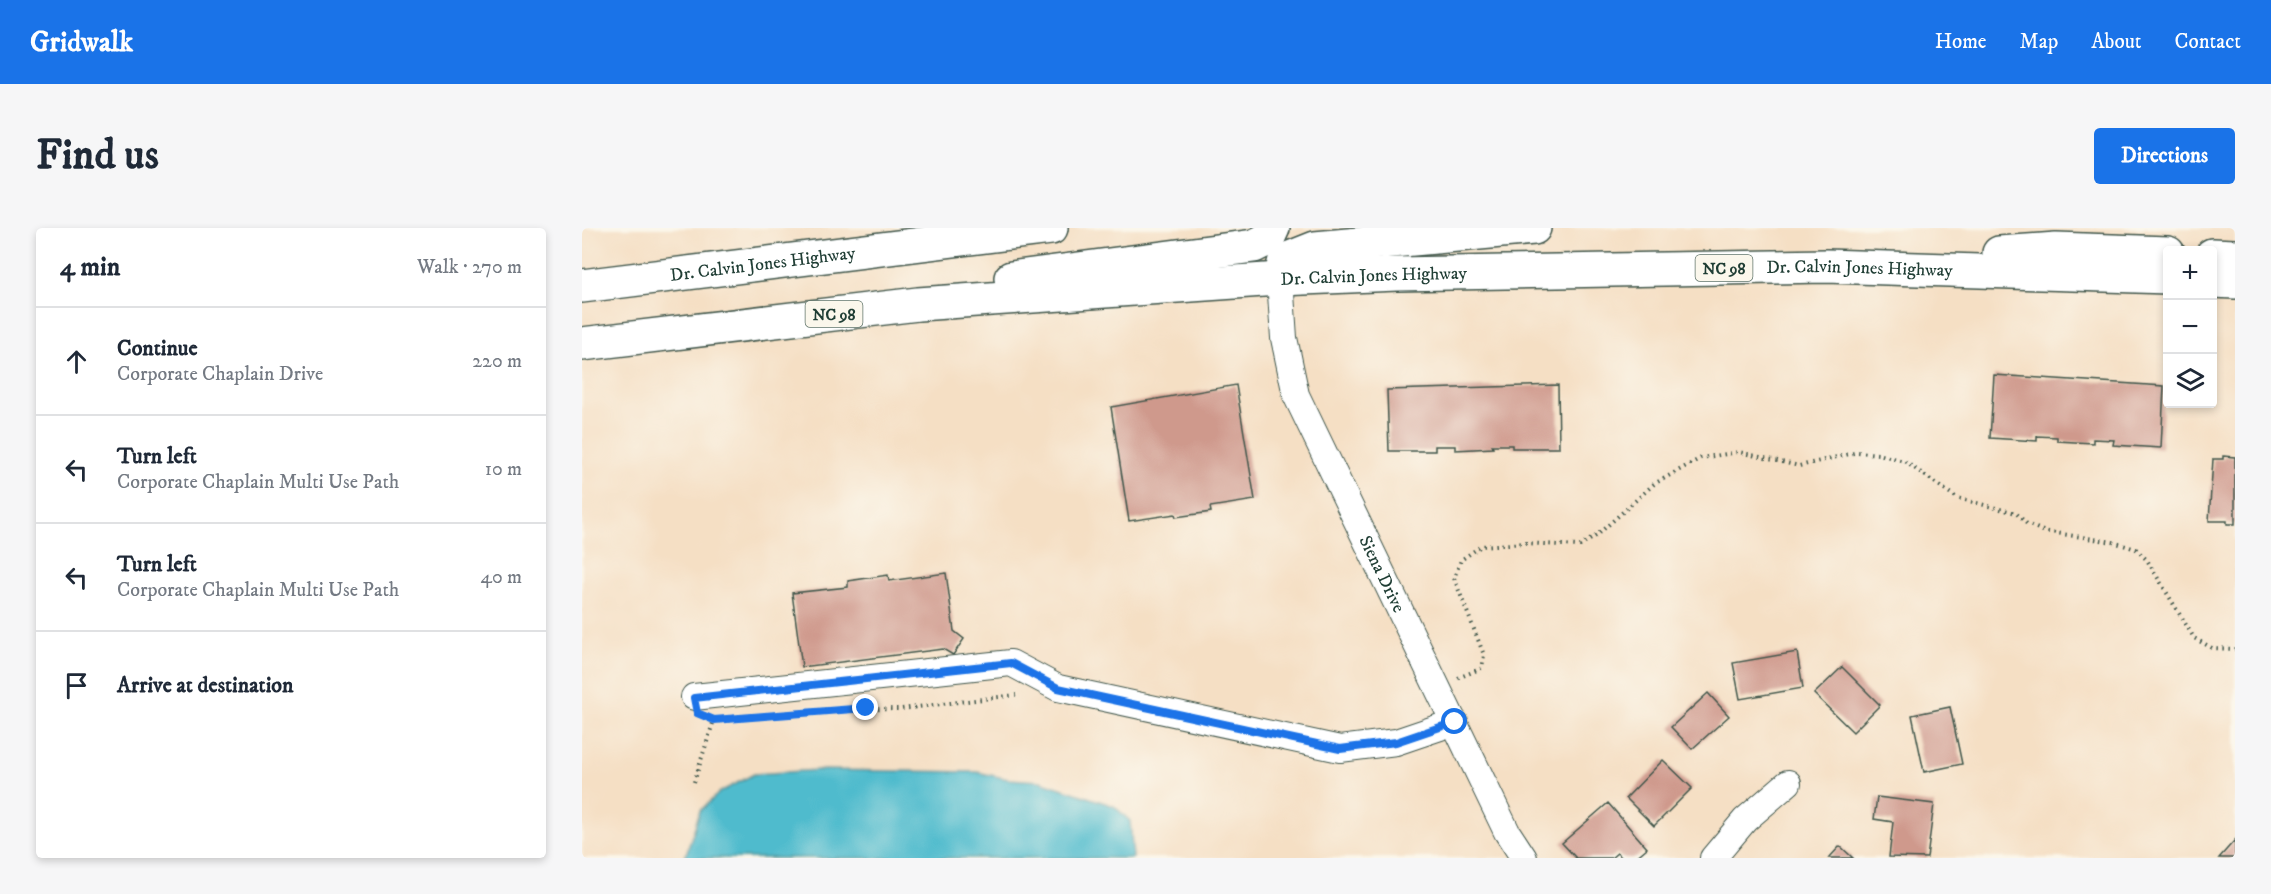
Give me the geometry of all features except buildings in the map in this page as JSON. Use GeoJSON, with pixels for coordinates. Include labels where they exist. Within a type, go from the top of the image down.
{"type":"FeatureCollection","features":[{"type":"Feature","properties":{"kind":"highway","name":"Dr. Calvin Jones Highway"},"geometry":{"type":"LineString","coordinates":[[582,286],[1051,228]]}},
{"type":"Feature","properties":{"kind":"highway"},"geometry":{"type":"LineString","coordinates":[[918,304],[969,284],[1254,246],[1268,239],[1273,228]]}},
{"type":"Feature","properties":{"kind":"highway"},"geometry":{"type":"LineString","coordinates":[[1280,279],[1285,260],[1315,248],[1534,228]]}},
{"type":"Feature","properties":{"kind":"highway"},"geometry":{"type":"LineString","coordinates":[[1933,269],[2005,252],[2056,249],[2163,254]]}},
{"type":"Feature","properties":{"kind":"highway"},"geometry":{"type":"LineString","coordinates":[[2217,255],[2235,256]]}},
{"type":"Feature","properties":{"kind":"highway","name":"Dr. Calvin Jones Highway"},"geometry":{"type":"LineString","coordinates":[[582,344],[918,304],[1280,279],[1409,273],[1814,266],[2163,277]]}},
{"type":"Feature","properties":{"kind":"highway"},"geometry":{"type":"LineString","coordinates":[[582,303],[609,295],[642,279]]}},
{"type":"Feature","properties":{"kind":"highway"},"geometry":{"type":"LineString","coordinates":[[2217,280],[2235,282]]}},
{"type":"Feature","properties":{"kind":"street","name":"Siena Drive"},"geometry":{"type":"LineString","coordinates":[[1280,279],[1284,338],[1296,395],[1507,832],[1524,858]]}},
{"type":"Feature","properties":{"kind":"street"},"geometry":{"type":"LineString","coordinates":[[694,698],[1011,663],[1058,688],[1340,749],[1396,742],[1455,722]]}},
{"type":"Feature","properties":{"kind":"street"},"geometry":{"type":"LineString","coordinates":[[1713,858],[1744,820],[1788,783]]}},
{"type":"Feature","properties":{"kind":"path"},"geometry":{"type":"LineString","coordinates":[[1458,677],[1482,668],[1484,655],[1454,578],[1461,560],[1481,546],[1497,544],[1580,546],[1596,536],[1654,484],[1701,458],[1739,452],[1799,466],[1858,452],[1878,454],[1904,461],[1957,498],[2016,513],[2026,524],[2043,531],[2113,542],[2136,549],[2147,561],[2194,638],[2212,648],[2235,649]]}},
{"type":"Feature","properties":{"kind":"path"},"geometry":{"type":"LineString","coordinates":[[812,711],[902,709],[1021,694]]}},
{"type":"Feature","properties":{"kind":"path"},"geometry":{"type":"LineString","coordinates":[[694,698],[697,713],[714,720],[725,719]]}},
{"type":"Feature","properties":{"kind":"path"},"geometry":{"type":"LineString","coordinates":[[694,782],[714,720]]}},
{"type":"Feature","properties":{"kind":"water"},"geometry":{"type":"Polygon","coordinates":[[[819,770],[977,772],[1008,779],[1040,781],[1114,806],[1130,821],[1133,858],[685,858],[700,811],[720,792],[754,774],[819,770]]]}},
{"type":"Feature","properties":{"kind":"route"},"geometry":{"type":"LineString","coordinates":[[866,708],[791,712],[714,720],[697,713],[694,698],[1011,663],[1058,688],[1340,749],[1396,742],[1455,722]]}}]}
